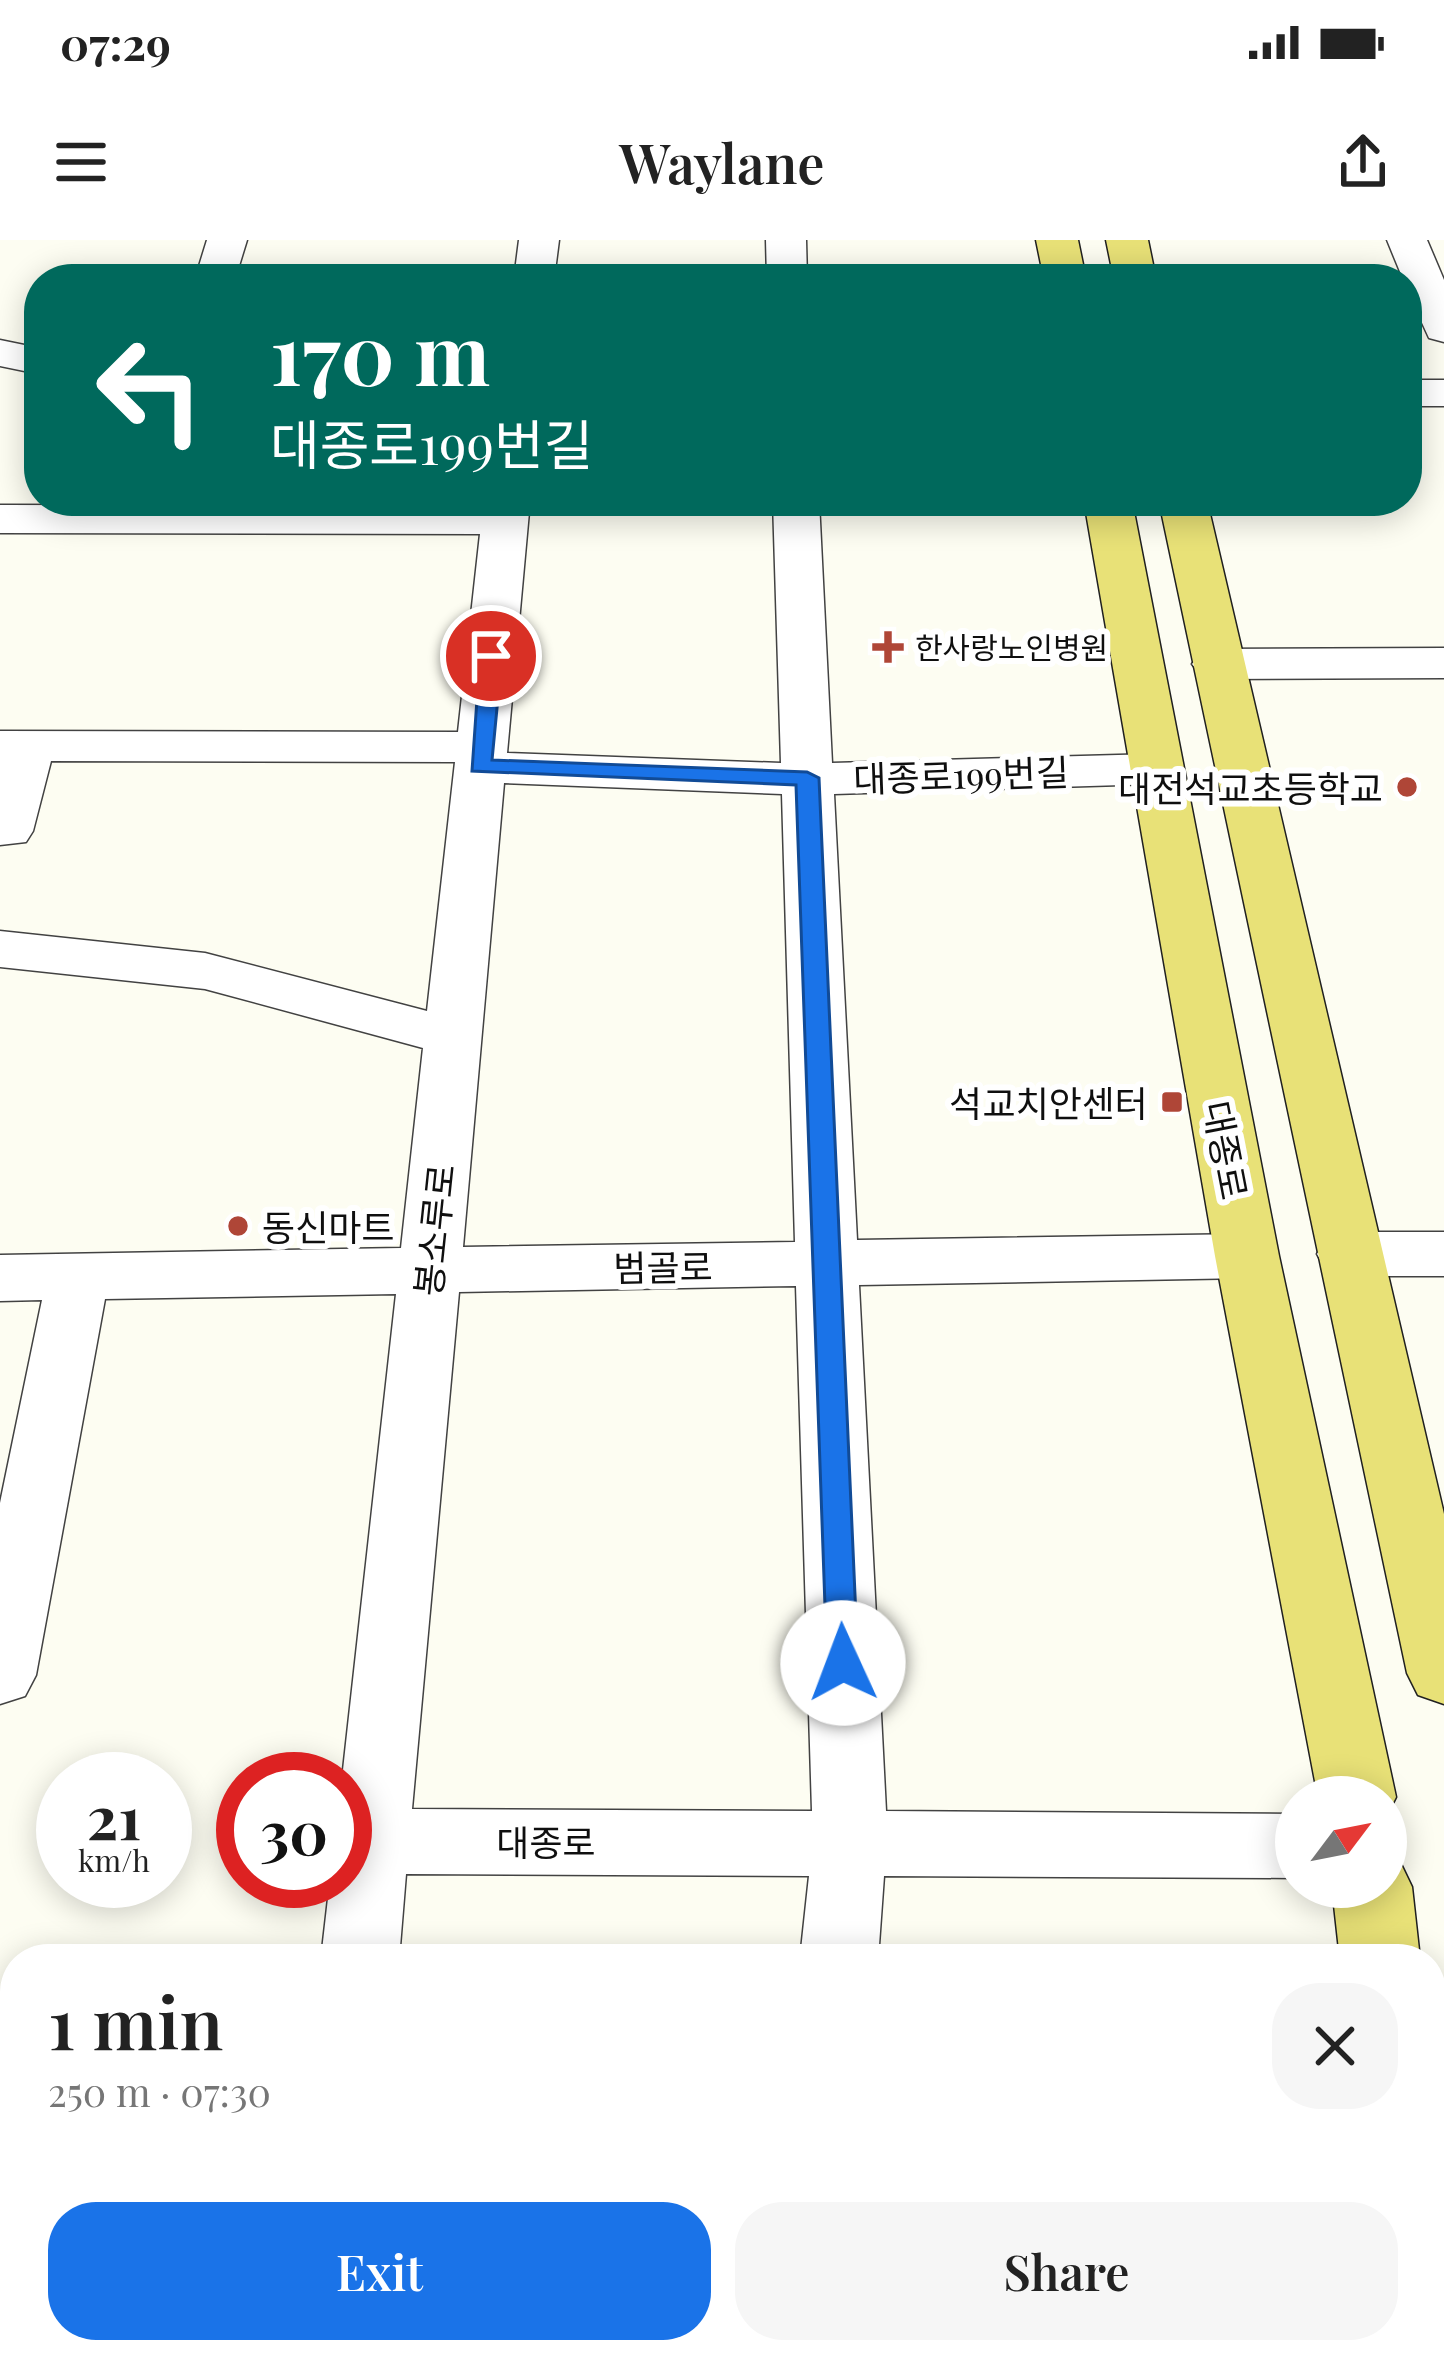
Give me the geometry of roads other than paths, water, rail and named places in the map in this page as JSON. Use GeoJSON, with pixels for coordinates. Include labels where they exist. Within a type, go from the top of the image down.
{"type":"FeatureCollection","features":[{"type":"Feature","properties":{"kind":"main road","name":"대종로"},"geometry":{"type":"LineString","coordinates":[[1111,516],[1247,1256],[1353,1776]]}},
{"type":"Feature","properties":{"kind":"main road"},"geometry":{"type":"LineString","coordinates":[[1187,516],[1444,1672]]}},
{"type":"Feature","properties":{"kind":"main road"},"geometry":{"type":"LineString","coordinates":[[1374,1908],[1378,1944]]}},
{"type":"Feature","properties":{"kind":"street"},"geometry":{"type":"LineString","coordinates":[[1422,276],[1444,329]]}},
{"type":"Feature","properties":{"kind":"street"},"geometry":{"type":"LineString","coordinates":[[0,519],[169,516]]}},
{"type":"Feature","properties":{"kind":"street","name":"봉소루로"},"geometry":{"type":"LineString","coordinates":[[372,1841],[505,516]]}},
{"type":"Feature","properties":{"kind":"street"},"geometry":{"type":"LineString","coordinates":[[797,516],[850,1841],[840,1944]]}},
{"type":"Feature","properties":{"kind":"street"},"geometry":{"type":"LineString","coordinates":[[1217,664],[1444,663]]}},
{"type":"Feature","properties":{"kind":"street"},"geometry":{"type":"LineString","coordinates":[[7,831],[14,746]]}},
{"type":"Feature","properties":{"kind":"street","name":"대종로199번길"},"geometry":{"type":"LineString","coordinates":[[14,746],[481,757],[807,778],[1155,769]]}},
{"type":"Feature","properties":{"kind":"street"},"geometry":{"type":"LineString","coordinates":[[0,950],[205,971],[453,1037]]}},
{"type":"Feature","properties":{"kind":"street"},"geometry":{"type":"LineString","coordinates":[[1348,1253],[1444,1254]]}},
{"type":"Feature","properties":{"kind":"street","name":"범골로"},"geometry":{"type":"LineString","coordinates":[[0,1278],[1247,1256]]}},
{"type":"Feature","properties":{"kind":"street"},"geometry":{"type":"LineString","coordinates":[[0,1675],[79,1277]]}},
{"type":"Feature","properties":{"kind":"street","name":"대종로"},"geometry":{"type":"LineString","coordinates":[[372,1841],[1275,1846]]}},
{"type":"Feature","properties":{"kind":"street","name":"봉소루로"},"geometry":{"type":"LineString","coordinates":[[362,1944],[365,1908]]}},
{"type":"Feature","properties":{"kind":"place","name":"한사랑노인병원"},"geometry":{"type":"Point","coordinates":[888,647]}},
{"type":"Feature","properties":{"kind":"place","name":"대전석교초등학교"},"geometry":{"type":"Point","coordinates":[1407,787]}},
{"type":"Feature","properties":{"kind":"place","name":"석교치안센터"},"geometry":{"type":"Point","coordinates":[1172,1102]}},
{"type":"Feature","properties":{"kind":"place","name":"동신마트"},"geometry":{"type":"Point","coordinates":[238,1226]}}]}
